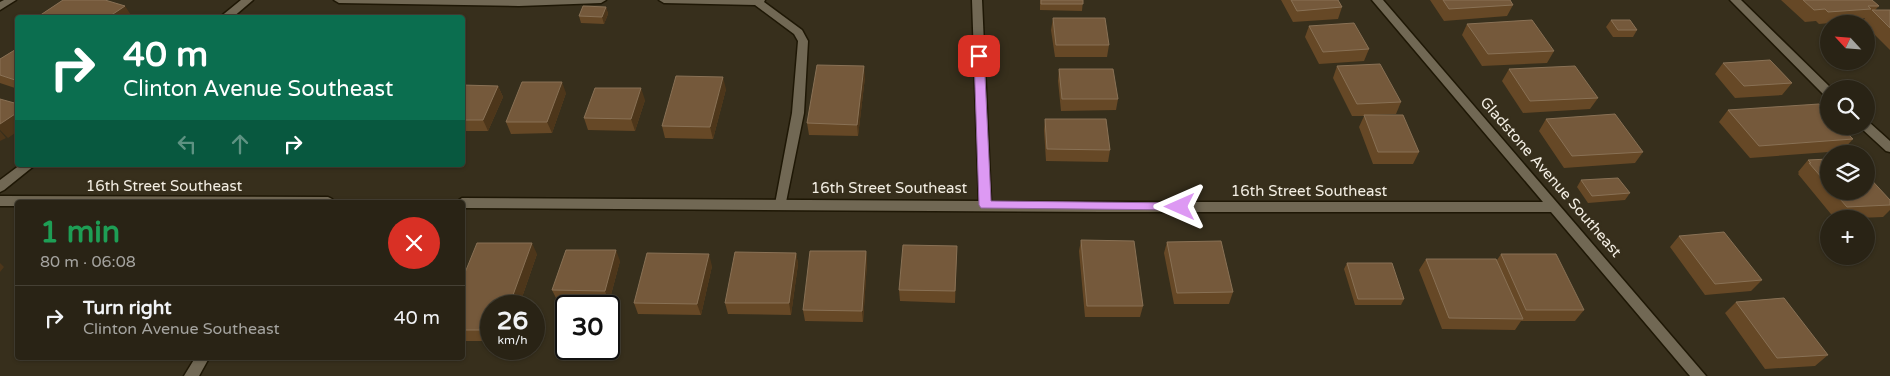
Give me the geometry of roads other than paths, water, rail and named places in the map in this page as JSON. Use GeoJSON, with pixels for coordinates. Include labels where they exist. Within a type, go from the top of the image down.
{"type":"FeatureCollection","features":[{"type":"Feature","properties":{"kind":"street"},"geometry":{"type":"LineString","coordinates":[[0,7],[12,0]]}},
{"type":"Feature","properties":{"kind":"street"},"geometry":{"type":"LineString","coordinates":[[228,15],[248,0]]}},
{"type":"Feature","properties":{"kind":"street"},"geometry":{"type":"LineString","coordinates":[[339,0],[519,4],[601,0]]}},
{"type":"Feature","properties":{"kind":"street"},"geometry":{"type":"LineString","coordinates":[[664,0],[759,1],[798,32],[803,41],[798,113],[781,204]]}},
{"type":"Feature","properties":{"kind":"street"},"geometry":{"type":"LineString","coordinates":[[977,0],[985,205]]}},
{"type":"Feature","properties":{"kind":"street","name":"Gladstone Avenue Southeast"},"geometry":{"type":"LineString","coordinates":[[1377,0],[1699,376]]}},
{"type":"Feature","properties":{"kind":"street"},"geometry":{"type":"LineString","coordinates":[[1735,0],[1820,84]]}},
{"type":"Feature","properties":{"kind":"street"},"geometry":{"type":"LineString","coordinates":[[1875,134],[1890,148]]}},
{"type":"Feature","properties":{"kind":"street"},"geometry":{"type":"LineString","coordinates":[[0,187],[27,167]]}},
{"type":"Feature","properties":{"kind":"street","name":"16th Street Southeast"},"geometry":{"type":"LineString","coordinates":[[0,201],[15,201]]}},
{"type":"Feature","properties":{"kind":"street","name":"16th Street Southeast"},"geometry":{"type":"LineString","coordinates":[[465,203],[1555,207]]}},
{"type":"Feature","properties":{"kind":"street"},"geometry":{"type":"LineString","coordinates":[[192,376],[201,360]]}}]}
